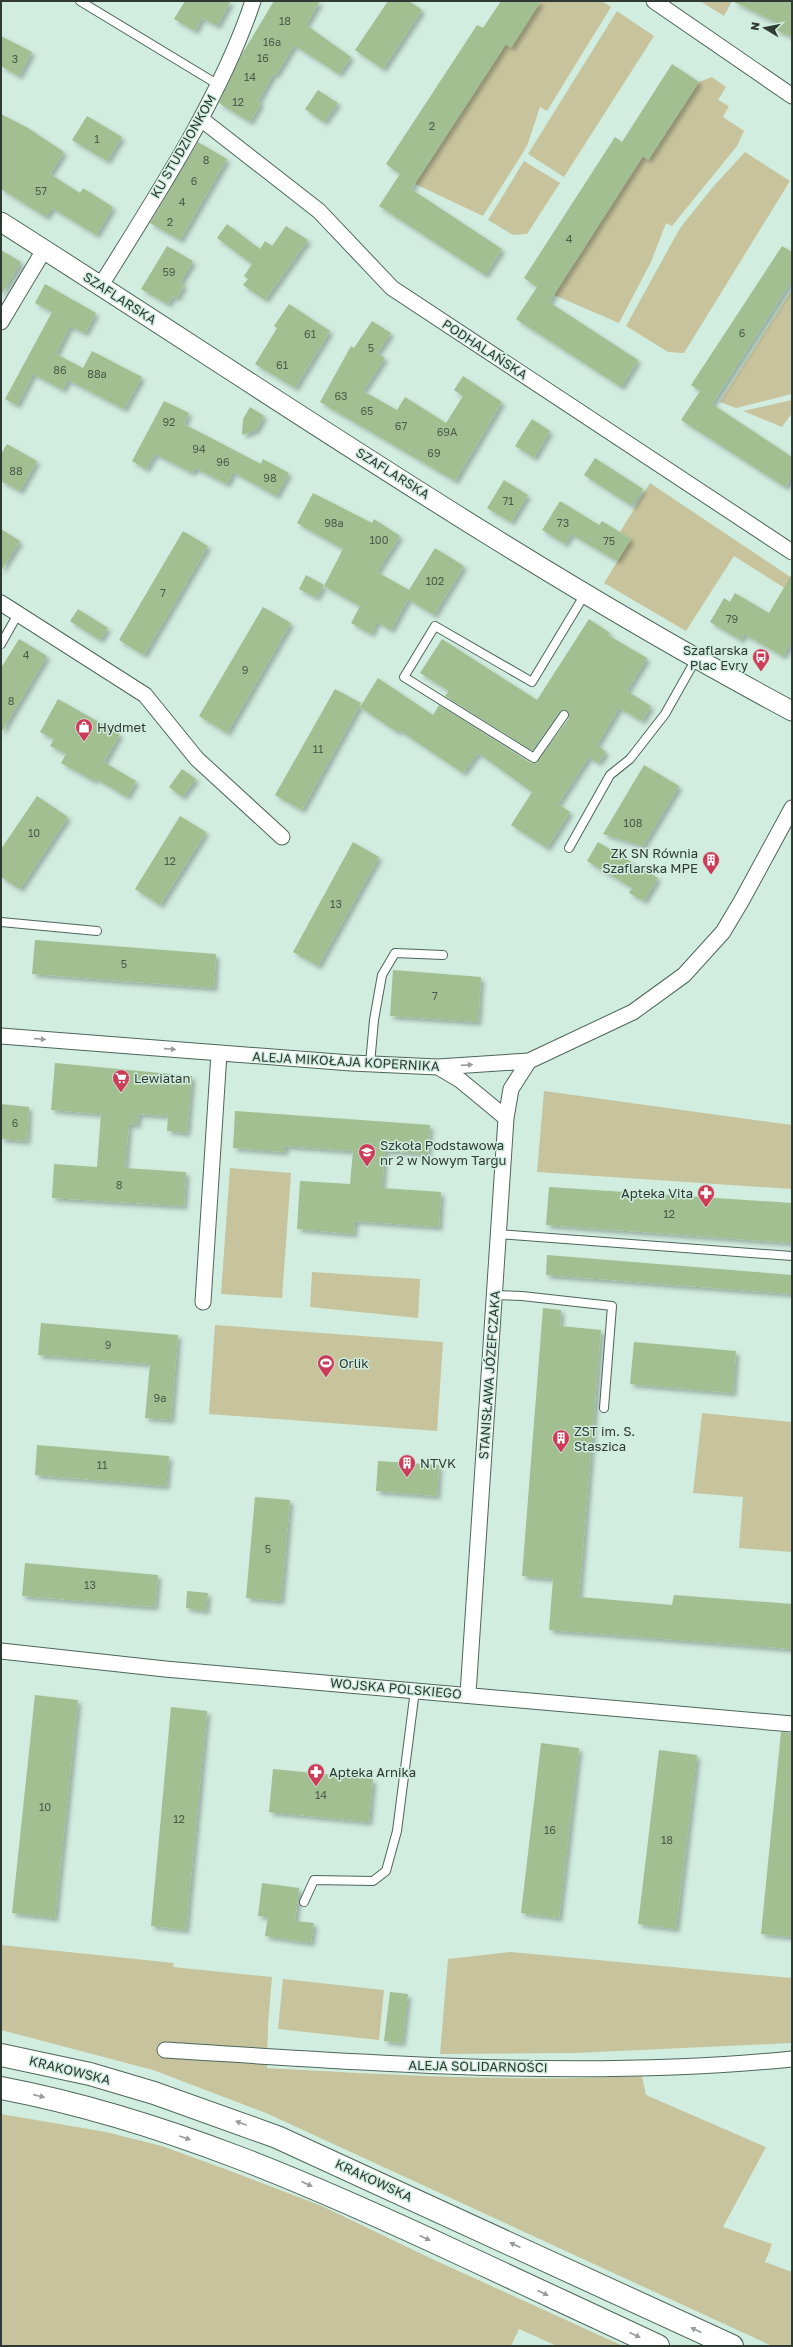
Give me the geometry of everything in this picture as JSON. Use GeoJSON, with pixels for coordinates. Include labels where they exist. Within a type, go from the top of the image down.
{"type":"FeatureCollection","features":[{"type":"Feature","properties":{"kind":"main road","name":"KRAKOWSKA"},"geometry":{"type":"LineString","coordinates":[[1,2054],[90,2074],[148,2091],[184,2102],[278,2137],[732,2346]]}},
{"type":"Feature","properties":{"kind":"main road"},"geometry":{"type":"LineString","coordinates":[[1,2088],[78,2105],[148,2125],[261,2166],[403,2227],[658,2346]]}},
{"type":"Feature","properties":{"kind":"street","name":"KU STUDZIONKOM"},"geometry":{"type":"LineString","coordinates":[[101,285],[201,119],[246,24],[253,1]]}},
{"type":"Feature","properties":{"kind":"street"},"geometry":{"type":"LineString","coordinates":[[654,1],[792,96]]}},
{"type":"Feature","properties":{"kind":"street","name":"PODHALAŃSKA"},"geometry":{"type":"LineString","coordinates":[[201,119],[319,211],[392,288],[792,552]]}},
{"type":"Feature","properties":{"kind":"street","name":"SZAFLARSKA"},"geometry":{"type":"LineString","coordinates":[[1,222],[335,437],[585,594],[696,659],[792,711]]}},
{"type":"Feature","properties":{"kind":"street"},"geometry":{"type":"LineString","coordinates":[[1,322],[44,250]]}},
{"type":"Feature","properties":{"kind":"street"},"geometry":{"type":"LineString","coordinates":[[1,603],[145,695],[197,759],[282,837]]}},
{"type":"Feature","properties":{"kind":"street","name":"ALEJA MIKOŁAJA KOPERNIKA"},"geometry":{"type":"LineString","coordinates":[[1,1036],[370,1064],[438,1067],[529,1061],[633,1012],[684,975],[723,932],[792,808]]}},
{"type":"Feature","properties":{"kind":"street"},"geometry":{"type":"LineString","coordinates":[[203,1302],[219,1052]]}},
{"type":"Feature","properties":{"kind":"street","name":"STANISŁAWA JÓZEFCZAKA"},"geometry":{"type":"LineString","coordinates":[[468,1694],[506,1118],[511,1089],[529,1061]]}},
{"type":"Feature","properties":{"kind":"street"},"geometry":{"type":"LineString","coordinates":[[438,1067],[460,1080],[506,1118]]}},
{"type":"Feature","properties":{"kind":"street","name":"WOJSKA POLSKIEGO"},"geometry":{"type":"LineString","coordinates":[[1,1651],[165,1669],[468,1694],[792,1724]]}},
{"type":"Feature","properties":{"kind":"street","name":"ALEJA SOLIDARNOŚCI"},"geometry":{"type":"LineString","coordinates":[[165,2050],[431,2066],[575,2068],[726,2065],[792,2059]]}},
{"type":"Feature","properties":{"kind":"lane"},"geometry":{"type":"LineString","coordinates":[[80,1],[217,84]]}},
{"type":"Feature","properties":{"kind":"lane"},"geometry":{"type":"LineString","coordinates":[[564,714],[534,758],[404,677],[435,626],[532,682],[585,594]]}},
{"type":"Feature","properties":{"kind":"lane"},"geometry":{"type":"LineString","coordinates":[[1,644],[18,614]]}},
{"type":"Feature","properties":{"kind":"lane"},"geometry":{"type":"LineString","coordinates":[[569,848],[610,775],[630,759],[665,714],[696,659]]}},
{"type":"Feature","properties":{"kind":"lane"},"geometry":{"type":"LineString","coordinates":[[1,922],[97,931]]}},
{"type":"Feature","properties":{"kind":"lane"},"geometry":{"type":"LineString","coordinates":[[370,1064],[374,1020],[382,975],[395,953],[443,955]]}},
{"type":"Feature","properties":{"kind":"lane"},"geometry":{"type":"LineString","coordinates":[[498,1234],[792,1256]]}},
{"type":"Feature","properties":{"kind":"lane"},"geometry":{"type":"LineString","coordinates":[[494,1295],[522,1296],[612,1306],[604,1408]]}},
{"type":"Feature","properties":{"kind":"lane"},"geometry":{"type":"LineString","coordinates":[[304,1902],[314,1880],[373,1881],[386,1871],[398,1831],[415,1690]]}},
{"type":"Feature","properties":{"kind":"shaded area"},"geometry":{"type":"Polygon","coordinates":[[[541,1],[602,1],[611,7],[547,111],[540,107],[527,146],[483,216],[415,184],[506,44],[511,47],[541,1]]]}},
{"type":"Feature","properties":{"kind":"shaded area"},"geometry":{"type":"Polygon","coordinates":[[[700,1],[732,1],[724,16],[700,1]]]}},
{"type":"Feature","properties":{"kind":"shaded area"},"geometry":{"type":"Polygon","coordinates":[[[617,11],[654,36],[564,177],[528,154],[617,11]]]}},
{"type":"Feature","properties":{"kind":"shaded area"},"geometry":{"type":"Polygon","coordinates":[[[712,77],[726,87],[718,100],[729,106],[723,117],[744,131],[737,146],[672,226],[666,223],[651,262],[619,323],[554,295],[643,156],[649,159],[699,82],[712,77]]]}},
{"type":"Feature","properties":{"kind":"shaded area"},"geometry":{"type":"Polygon","coordinates":[[[745,152],[790,181],[684,353],[668,352],[626,326],[680,228],[712,188],[745,152]]]}},
{"type":"Feature","properties":{"kind":"shaded area"},"geometry":{"type":"Polygon","coordinates":[[[524,161],[560,183],[527,234],[513,235],[488,220],[524,161]]]}},
{"type":"Feature","properties":{"kind":"shaded area"},"geometry":{"type":"Polygon","coordinates":[[[792,290],[792,394],[736,408],[720,402],[792,290]]]}},
{"type":"Feature","properties":{"kind":"shaded area"},"geometry":{"type":"Polygon","coordinates":[[[792,400],[792,413],[782,427],[743,411],[792,400]]]}},
{"type":"Feature","properties":{"kind":"shaded area"},"geometry":{"type":"Polygon","coordinates":[[[650,483],[792,578],[786,589],[734,556],[686,631],[604,583],[631,539],[620,532],[650,483]]]}},
{"type":"Feature","properties":{"kind":"shaded area"},"geometry":{"type":"Polygon","coordinates":[[[544,1091],[792,1125],[792,1189],[537,1172],[544,1091]]]}},
{"type":"Feature","properties":{"kind":"shaded area"},"geometry":{"type":"Polygon","coordinates":[[[230,1168],[291,1173],[282,1298],[221,1294],[230,1168]]]}},
{"type":"Feature","properties":{"kind":"shaded area"},"geometry":{"type":"Polygon","coordinates":[[[312,1272],[420,1279],[418,1318],[310,1307],[312,1272]]]}},
{"type":"Feature","properties":{"kind":"shaded area","name":"Orlik"},"geometry":{"type":"Polygon","coordinates":[[[215,1325],[443,1342],[437,1431],[209,1414],[215,1325]]]}},
{"type":"Feature","properties":{"kind":"shaded area"},"geometry":{"type":"Polygon","coordinates":[[[702,1413],[792,1422],[792,1552],[739,1548],[743,1497],[693,1493],[702,1413]]]}},
{"type":"Feature","properties":{"kind":"shaded area"},"geometry":{"type":"Polygon","coordinates":[[[1,1945],[174,1963],[173,1967],[272,1977],[268,2024],[267,2068],[454,2077],[595,2078],[642,2076],[646,2095],[766,2147],[723,2227],[772,2244],[765,2262],[792,2272],[792,2346],[772,2346],[266,2113],[153,2070],[1,2030],[1,1945]]]}},
{"type":"Feature","properties":{"kind":"shaded area"},"geometry":{"type":"Polygon","coordinates":[[[511,1952],[792,1978],[792,2043],[576,2053],[440,2054],[448,1959],[511,1952]]]}},
{"type":"Feature","properties":{"kind":"shaded area"},"geometry":{"type":"Polygon","coordinates":[[[283,1979],[384,1990],[379,2040],[278,2029],[283,1979]]]}},
{"type":"Feature","properties":{"kind":"shaded area"},"geometry":{"type":"Polygon","coordinates":[[[1,2114],[106,2132],[162,2146],[236,2173],[322,2206],[430,2258],[623,2346],[557,2346],[519,2329],[511,2346],[1,2346],[1,2114]]]}},
{"type":"Feature","properties":{"kind":"building"},"geometry":{"type":"Polygon","coordinates":[[[185,1],[231,1],[217,26],[202,18],[195,31],[174,19],[185,1]]]}},
{"type":"Feature","properties":{"kind":"building"},"geometry":{"type":"Polygon","coordinates":[[[274,1],[320,1],[306,25],[351,57],[339,74],[294,45],[276,75],[274,73],[258,101],[261,103],[250,122],[219,103],[242,54],[274,1]]]}},
{"type":"Feature","properties":{"kind":"building"},"geometry":{"type":"Polygon","coordinates":[[[388,1],[409,1],[422,10],[383,69],[355,50],[388,1]]]}},
{"type":"Feature","properties":{"kind":"building"},"geometry":{"type":"Polygon","coordinates":[[[501,1],[541,1],[511,48],[506,44],[411,189],[502,249],[485,275],[379,206],[400,174],[386,164],[477,25],[483,28],[501,1]]]}},
{"type":"Feature","properties":{"kind":"building"},"geometry":{"type":"Polygon","coordinates":[[[732,1],[792,1],[792,37],[774,29],[777,23],[732,1]]]}},
{"type":"Feature","properties":{"kind":"building"},"geometry":{"type":"Polygon","coordinates":[[[1,36],[32,52],[19,76],[1,66],[1,36]]]}},
{"type":"Feature","properties":{"kind":"building"},"geometry":{"type":"Polygon","coordinates":[[[672,64],[699,82],[648,160],[643,156],[549,302],[638,360],[621,387],[516,319],[537,287],[524,278],[615,137],[622,142],[672,64]]]}},
{"type":"Feature","properties":{"kind":"building"},"geometry":{"type":"Polygon","coordinates":[[[318,90],[338,103],[324,122],[305,109],[318,90]]]}},
{"type":"Feature","properties":{"kind":"building"},"geometry":{"type":"Polygon","coordinates":[[[1,114],[28,128],[64,152],[50,174],[80,193],[83,188],[113,207],[96,235],[52,208],[46,217],[1,189],[1,114]]]}},
{"type":"Feature","properties":{"kind":"building"},"geometry":{"type":"Polygon","coordinates":[[[87,116],[122,137],[107,161],[72,140],[87,116]]]}},
{"type":"Feature","properties":{"kind":"building"},"geometry":{"type":"Polygon","coordinates":[[[198,142],[227,159],[180,240],[150,223],[198,142]]]}},
{"type":"Feature","properties":{"kind":"building"},"geometry":{"type":"Polygon","coordinates":[[[227,224],[260,249],[265,241],[272,246],[286,226],[308,240],[265,300],[243,285],[248,279],[244,276],[252,264],[217,238],[227,224]]]}},
{"type":"Feature","properties":{"kind":"building"},"geometry":{"type":"Polygon","coordinates":[[[167,246],[193,261],[180,283],[184,285],[177,298],[173,296],[168,304],[141,289],[167,246]]]}},
{"type":"Feature","properties":{"kind":"building"},"geometry":{"type":"Polygon","coordinates":[[[782,246],[792,252],[792,280],[712,404],[792,457],[792,477],[785,487],[681,420],[700,391],[691,385],[782,246]]]}},
{"type":"Feature","properties":{"kind":"building"},"geometry":{"type":"Polygon","coordinates":[[[1,250],[21,262],[1,295],[1,250]]]}},
{"type":"Feature","properties":{"kind":"building"},"geometry":{"type":"Polygon","coordinates":[[[45,284],[96,313],[85,333],[70,326],[56,354],[83,368],[92,351],[142,377],[124,409],[68,380],[63,390],[33,374],[17,405],[5,399],[52,312],[35,303],[45,284]]]}},
{"type":"Feature","properties":{"kind":"building"},"geometry":{"type":"Polygon","coordinates":[[[289,304],[330,331],[295,388],[255,364],[277,328],[274,326],[289,304]]]}},
{"type":"Feature","properties":{"kind":"building"},"geometry":{"type":"Polygon","coordinates":[[[372,321],[391,333],[377,353],[385,358],[363,391],[397,410],[405,397],[446,423],[463,396],[454,390],[463,376],[502,402],[455,481],[320,402],[351,346],[354,348],[372,321]]]}},
{"type":"Feature","properties":{"kind":"building"},"geometry":{"type":"Polygon","coordinates":[[[164,401],[189,413],[184,424],[261,464],[263,459],[289,473],[276,496],[233,472],[227,484],[195,468],[192,473],[155,454],[146,469],[132,461],[164,401]]]}},
{"type":"Feature","properties":{"kind":"building"},"geometry":{"type":"Polygon","coordinates":[[[250,407],[264,416],[256,430],[242,435],[243,419],[250,407]]]}},
{"type":"Feature","properties":{"kind":"building"},"geometry":{"type":"Polygon","coordinates":[[[532,419],[550,431],[534,458],[515,446],[532,419]]]}},
{"type":"Feature","properties":{"kind":"building"},"geometry":{"type":"Polygon","coordinates":[[[7,444],[37,461],[20,491],[1,481],[1,454],[7,444]]]}},
{"type":"Feature","properties":{"kind":"building"},"geometry":{"type":"Polygon","coordinates":[[[595,458],[643,489],[632,506],[584,475],[595,458]]]}},
{"type":"Feature","properties":{"kind":"building"},"geometry":{"type":"Polygon","coordinates":[[[504,480],[528,495],[511,522],[487,508],[504,480]]]}},
{"type":"Feature","properties":{"kind":"building"},"geometry":{"type":"Polygon","coordinates":[[[313,493],[372,523],[374,519],[400,536],[377,572],[409,590],[435,548],[464,566],[434,615],[408,599],[391,630],[377,622],[371,634],[351,623],[360,606],[324,586],[343,549],[297,523],[313,493]]]}},
{"type":"Feature","properties":{"kind":"building"},"geometry":{"type":"Polygon","coordinates":[[[560,501],[599,525],[602,521],[631,539],[617,561],[571,534],[565,544],[542,530],[560,501]]]}},
{"type":"Feature","properties":{"kind":"building"},"geometry":{"type":"Polygon","coordinates":[[[1,529],[20,541],[1,571],[1,529]]]}},
{"type":"Feature","properties":{"kind":"building"},"geometry":{"type":"Polygon","coordinates":[[[183,531],[208,546],[144,655],[119,640],[183,531]]]}},
{"type":"Feature","properties":{"kind":"building"},"geometry":{"type":"Polygon","coordinates":[[[792,574],[792,641],[783,656],[744,634],[741,640],[710,622],[724,598],[730,602],[735,593],[769,613],[792,574]]]}},
{"type":"Feature","properties":{"kind":"building"},"geometry":{"type":"Polygon","coordinates":[[[306,575],[324,585],[316,598],[299,589],[306,575]]]}},
{"type":"Feature","properties":{"kind":"building"},"geometry":{"type":"Polygon","coordinates":[[[263,607],[291,623],[227,733],[199,716],[263,607]]]}},
{"type":"Feature","properties":{"kind":"building"},"geometry":{"type":"Polygon","coordinates":[[[78,609],[108,628],[100,640],[70,621],[78,609]]]}},
{"type":"Feature","properties":{"kind":"building"},"geometry":{"type":"Polygon","coordinates":[[[589,619],[610,633],[608,635],[647,658],[627,691],[651,706],[642,721],[619,708],[597,745],[606,752],[598,763],[589,757],[558,804],[570,812],[547,848],[511,825],[532,792],[478,753],[463,773],[399,730],[397,732],[360,707],[378,678],[433,715],[439,705],[531,763],[536,763],[569,718],[567,711],[564,710],[559,712],[532,751],[445,696],[449,691],[420,673],[442,639],[537,700],[589,619]]]}},
{"type":"Feature","properties":{"kind":"building"},"geometry":{"type":"Polygon","coordinates":[[[19,639],[47,656],[1,733],[1,668],[19,639]]]}},
{"type":"Feature","properties":{"kind":"building"},"geometry":{"type":"Polygon","coordinates":[[[335,689],[361,703],[302,810],[275,795],[335,689]]]}},
{"type":"Feature","properties":{"kind":"building","name":"Hydmet"},"geometry":{"type":"Polygon","coordinates":[[[58,699],[120,734],[104,762],[136,781],[127,797],[95,778],[94,781],[61,763],[66,754],[50,746],[54,739],[40,732],[58,699]]]}},
{"type":"Feature","properties":{"kind":"building"},"geometry":{"type":"Polygon","coordinates":[[[644,765],[679,786],[643,846],[603,834],[644,765]]]}},
{"type":"Feature","properties":{"kind":"building"},"geometry":{"type":"Polygon","coordinates":[[[182,769],[196,779],[182,797],[169,787],[182,769]]]}},
{"type":"Feature","properties":{"kind":"building"},"geometry":{"type":"Polygon","coordinates":[[[37,796],[68,817],[20,889],[1,877],[1,849],[37,796]]]}},
{"type":"Feature","properties":{"kind":"building"},"geometry":{"type":"Polygon","coordinates":[[[180,816],[206,832],[160,905],[135,889],[180,816]]]}},
{"type":"Feature","properties":{"kind":"building"},"geometry":{"type":"Polygon","coordinates":[[[353,842],[379,857],[318,966],[293,952],[353,842]]]}},
{"type":"Feature","properties":{"kind":"building"},"geometry":{"type":"Polygon","coordinates":[[[598,842],[633,863],[631,866],[636,865],[658,878],[644,901],[629,893],[632,888],[587,861],[598,842]]]}},
{"type":"Feature","properties":{"kind":"building"},"geometry":{"type":"Polygon","coordinates":[[[35,940],[216,954],[214,988],[32,974],[35,940]]]}},
{"type":"Feature","properties":{"kind":"building"},"geometry":{"type":"Polygon","coordinates":[[[393,970],[481,977],[478,1022],[390,1016],[393,970]]]}},
{"type":"Feature","properties":{"kind":"building"},"geometry":{"type":"Polygon","coordinates":[[[55,1063],[192,1076],[187,1133],[167,1131],[168,1116],[139,1114],[137,1125],[129,1124],[125,1168],[186,1172],[184,1206],[52,1198],[54,1164],[97,1167],[101,1114],[51,1110],[55,1063]]]}},
{"type":"Feature","properties":{"kind":"building"},"geometry":{"type":"Polygon","coordinates":[[[1,1104],[29,1107],[27,1141],[1,1139],[1,1104]]]}},
{"type":"Feature","properties":{"kind":"building","name":"Szkoła Podstawowa nr 2 w Nowym Targu"},"geometry":{"type":"Polygon","coordinates":[[[235,1111],[430,1125],[428,1154],[385,1151],[382,1188],[441,1192],[439,1227],[355,1221],[354,1234],[297,1229],[300,1181],[350,1184],[353,1151],[285,1146],[285,1152],[233,1148],[235,1111]]]}},
{"type":"Feature","properties":{"kind":"building"},"geometry":{"type":"Polygon","coordinates":[[[549,1187],[792,1203],[792,1243],[546,1225],[549,1187]]]}},
{"type":"Feature","properties":{"kind":"building"},"geometry":{"type":"Polygon","coordinates":[[[547,1255],[792,1275],[792,1294],[546,1275],[547,1255]]]}},
{"type":"Feature","properties":{"kind":"building","name":"ZST im. S. Staszica"},"geometry":{"type":"Polygon","coordinates":[[[543,1308],[561,1310],[560,1326],[601,1330],[579,1597],[672,1605],[674,1595],[792,1604],[792,1649],[549,1630],[553,1579],[522,1576],[543,1308]]]}},
{"type":"Feature","properties":{"kind":"building"},"geometry":{"type":"Polygon","coordinates":[[[41,1323],[178,1335],[171,1420],[145,1418],[150,1364],[38,1355],[41,1323]]]}},
{"type":"Feature","properties":{"kind":"building"},"geometry":{"type":"Polygon","coordinates":[[[634,1342],[736,1351],[733,1393],[630,1384],[634,1342]]]}},
{"type":"Feature","properties":{"kind":"building"},"geometry":{"type":"Polygon","coordinates":[[[37,1445],[169,1456],[166,1486],[35,1475],[37,1445]]]}},
{"type":"Feature","properties":{"kind":"building","name":"NTVK"},"geometry":{"type":"Polygon","coordinates":[[[378,1461],[439,1465],[437,1496],[376,1491],[378,1461]]]}},
{"type":"Feature","properties":{"kind":"building"},"geometry":{"type":"Polygon","coordinates":[[[255,1497],[290,1500],[281,1601],[246,1598],[255,1497]]]}},
{"type":"Feature","properties":{"kind":"building"},"geometry":{"type":"Polygon","coordinates":[[[25,1563],[158,1575],[155,1607],[22,1596],[25,1563]]]}},
{"type":"Feature","properties":{"kind":"building"},"geometry":{"type":"Polygon","coordinates":[[[187,1591],[208,1593],[206,1611],[186,1608],[187,1591]]]}},
{"type":"Feature","properties":{"kind":"building"},"geometry":{"type":"Polygon","coordinates":[[[35,1695],[78,1700],[55,1918],[12,1913],[35,1695]]]}},
{"type":"Feature","properties":{"kind":"building"},"geometry":{"type":"Polygon","coordinates":[[[171,1707],[207,1711],[186,1930],[151,1926],[171,1707]]]}},
{"type":"Feature","properties":{"kind":"building"},"geometry":{"type":"Polygon","coordinates":[[[781,1732],[792,1733],[792,1937],[761,1934],[781,1732]]]}},
{"type":"Feature","properties":{"kind":"building"},"geometry":{"type":"Polygon","coordinates":[[[541,1743],[579,1748],[559,1918],[521,1913],[541,1743]]]}},
{"type":"Feature","properties":{"kind":"building"},"geometry":{"type":"Polygon","coordinates":[[[659,1750],[697,1755],[676,1929],[638,1924],[659,1750]]]}},
{"type":"Feature","properties":{"kind":"building"},"geometry":{"type":"Polygon","coordinates":[[[273,1769],[373,1779],[369,1822],[269,1812],[273,1769]]]}},
{"type":"Feature","properties":{"kind":"building"},"geometry":{"type":"Polygon","coordinates":[[[262,1883],[299,1888],[295,1921],[314,1923],[311,1943],[265,1936],[268,1917],[258,1916],[262,1883]]]}},
{"type":"Feature","properties":{"kind":"building"},"geometry":{"type":"Polygon","coordinates":[[[390,1992],[408,1994],[402,2043],[384,2041],[390,1992]]]}},
{"type":"Feature","properties":{"kind":"place","name":"Szaflarska Plac Evry"},"geometry":{"type":"Point","coordinates":[761,672]}},
{"type":"Feature","properties":{"kind":"place","name":"Hydmet"},"geometry":{"type":"Point","coordinates":[84,742]}},
{"type":"Feature","properties":{"kind":"place","name":"ZK SN Równia Szaflarska MPE"},"geometry":{"type":"Point","coordinates":[711,875]}},
{"type":"Feature","properties":{"kind":"place","name":"Lewiatan"},"geometry":{"type":"Point","coordinates":[121,1093]}},
{"type":"Feature","properties":{"kind":"place","name":"Szkoła Podstawowa nr 2 w Nowym Targu"},"geometry":{"type":"Point","coordinates":[367,1167]}},
{"type":"Feature","properties":{"kind":"place","name":"Apteka Vita"},"geometry":{"type":"Point","coordinates":[706,1208]}},
{"type":"Feature","properties":{"kind":"place","name":"Orlik"},"geometry":{"type":"Point","coordinates":[326,1378]}},
{"type":"Feature","properties":{"kind":"place","name":"ZST im. S. Staszica"},"geometry":{"type":"Point","coordinates":[561,1453]}},
{"type":"Feature","properties":{"kind":"place","name":"NTVK"},"geometry":{"type":"Point","coordinates":[407,1478]}},
{"type":"Feature","properties":{"kind":"place","name":"Apteka Arnika"},"geometry":{"type":"Point","coordinates":[316,1787]}}]}
